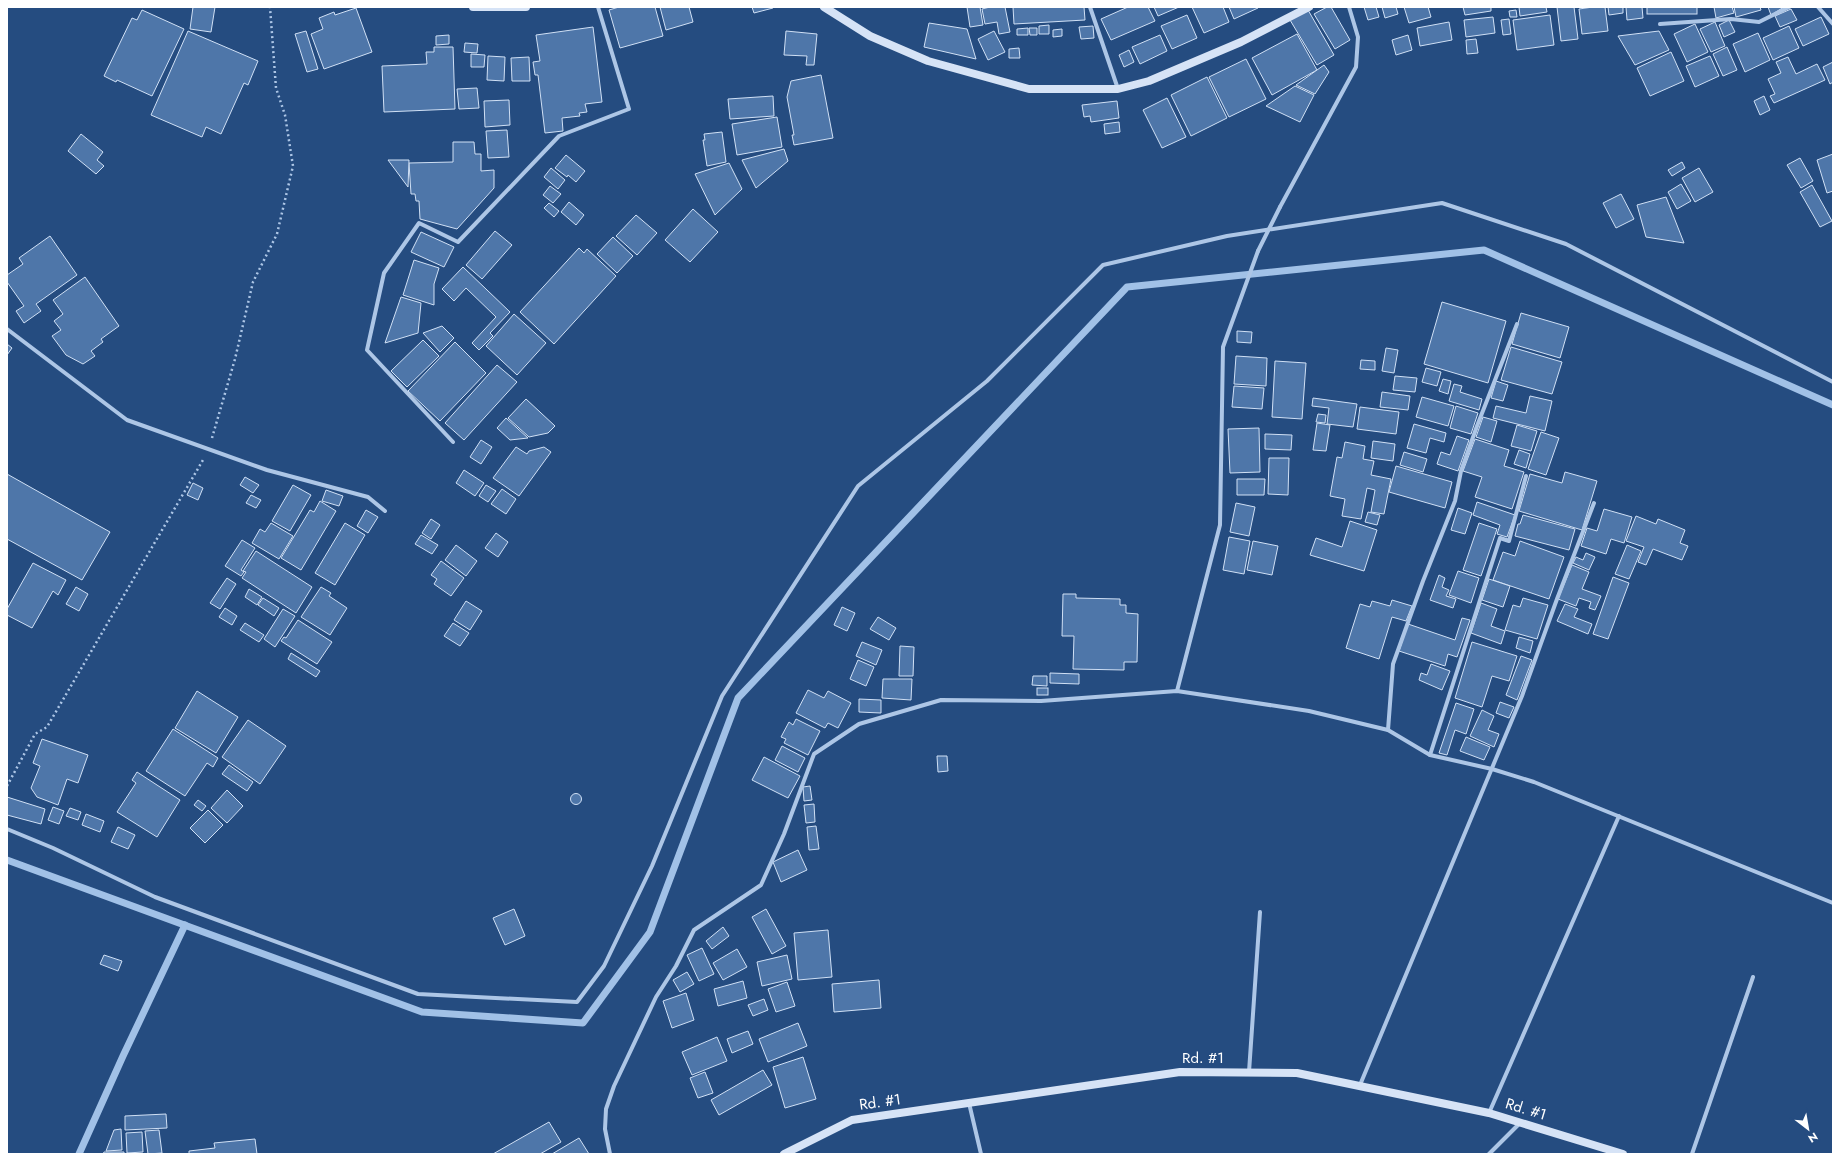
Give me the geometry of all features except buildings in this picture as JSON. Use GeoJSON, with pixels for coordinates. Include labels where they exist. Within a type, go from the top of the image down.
{"type":"FeatureCollection","features":[{"type":"Feature","properties":{"kind":"main road"},"geometry":{"type":"LineString","coordinates":[[473,7],[526,7]]}},
{"type":"Feature","properties":{"kind":"main road"},"geometry":{"type":"LineString","coordinates":[[824,7],[870,36],[921,58],[1029,89],[1118,89],[1149,81],[1220,51],[1309,7]]}},
{"type":"Feature","properties":{"kind":"main road","name":"Rd. #1"},"geometry":{"type":"LineString","coordinates":[[784,1154],[852,1120],[1180,1072],[1297,1073],[1489,1112],[1623,1154]]}},
{"type":"Feature","properties":{"kind":"street"},"geometry":{"type":"LineString","coordinates":[[453,442],[367,350],[384,273],[419,223],[458,242],[559,136],[630,109],[598,7]]}},
{"type":"Feature","properties":{"kind":"street"},"geometry":{"type":"LineString","coordinates":[[1090,7],[1118,89]]}},
{"type":"Feature","properties":{"kind":"street"},"geometry":{"type":"LineString","coordinates":[[1177,691],[1220,525],[1223,346],[1258,251],[1280,207],[1356,68],[1358,37],[1349,7]]}},
{"type":"Feature","properties":{"kind":"street"},"geometry":{"type":"LineString","coordinates":[[1660,24],[1731,19],[1759,22],[1789,7]]}},
{"type":"Feature","properties":{"kind":"street"},"geometry":{"type":"LineString","coordinates":[[1818,7],[1833,24]]}},
{"type":"Feature","properties":{"kind":"street"},"geometry":{"type":"LineString","coordinates":[[7,829],[53,848],[155,897],[418,994],[577,1002],[604,966],[645,880],[722,696],[858,486],[987,381],[1104,265],[1227,236],[1442,203],[1566,244],[1833,382]]}},
{"type":"Feature","properties":{"kind":"street"},"geometry":{"type":"LineString","coordinates":[[1388,730],[1393,664],[1454,501],[1461,471],[1477,426],[1517,324]]}},
{"type":"Feature","properties":{"kind":"street"},"geometry":{"type":"LineString","coordinates":[[7,329],[127,420],[267,470],[368,497],[385,511]]}},
{"type":"Feature","properties":{"kind":"street"},"geometry":{"type":"LineString","coordinates":[[1430,755],[1500,538],[1509,540],[1526,476]]}},
{"type":"Feature","properties":{"kind":"street"},"geometry":{"type":"LineString","coordinates":[[1360,1085],[1522,696],[1556,599],[1594,503]]}},
{"type":"Feature","properties":{"kind":"street"},"geometry":{"type":"LineString","coordinates":[[610,1154],[605,1129],[606,1109],[614,1086],[656,997],[676,966],[694,930],[761,885],[784,834],[814,754],[859,724],[941,700],[1041,702],[1177,691],[1309,711],[1388,730],[1430,755],[1492,769],[1534,782],[1833,903]]}},
{"type":"Feature","properties":{"kind":"street"},"geometry":{"type":"LineString","coordinates":[[1489,1112],[1619,816]]}},
{"type":"Feature","properties":{"kind":"street"},"geometry":{"type":"LineString","coordinates":[[1248,1072],[1260,912]]}},
{"type":"Feature","properties":{"kind":"street"},"geometry":{"type":"LineString","coordinates":[[1692,1154],[1753,977]]}},
{"type":"Feature","properties":{"kind":"street"},"geometry":{"type":"LineString","coordinates":[[969,1103],[981,1154]]}},
{"type":"Feature","properties":{"kind":"street"},"geometry":{"type":"LineString","coordinates":[[1489,1154],[1520,1122]]}},
{"type":"Feature","properties":{"kind":"path"},"geometry":{"type":"LineString","coordinates":[[7,786],[35,734],[47,726],[209,450],[235,359],[253,282],[277,234],[293,166],[284,115],[276,88],[270,7]]}},
{"type":"Feature","properties":{"kind":"waterway"},"geometry":{"type":"LineString","coordinates":[[7,860],[422,1012],[583,1023],[650,932],[738,698],[1127,287],[1484,250],[1833,405]]}},
{"type":"Feature","properties":{"kind":"waterway"},"geometry":{"type":"LineString","coordinates":[[79,1154],[123,1056],[185,925]]}}]}
